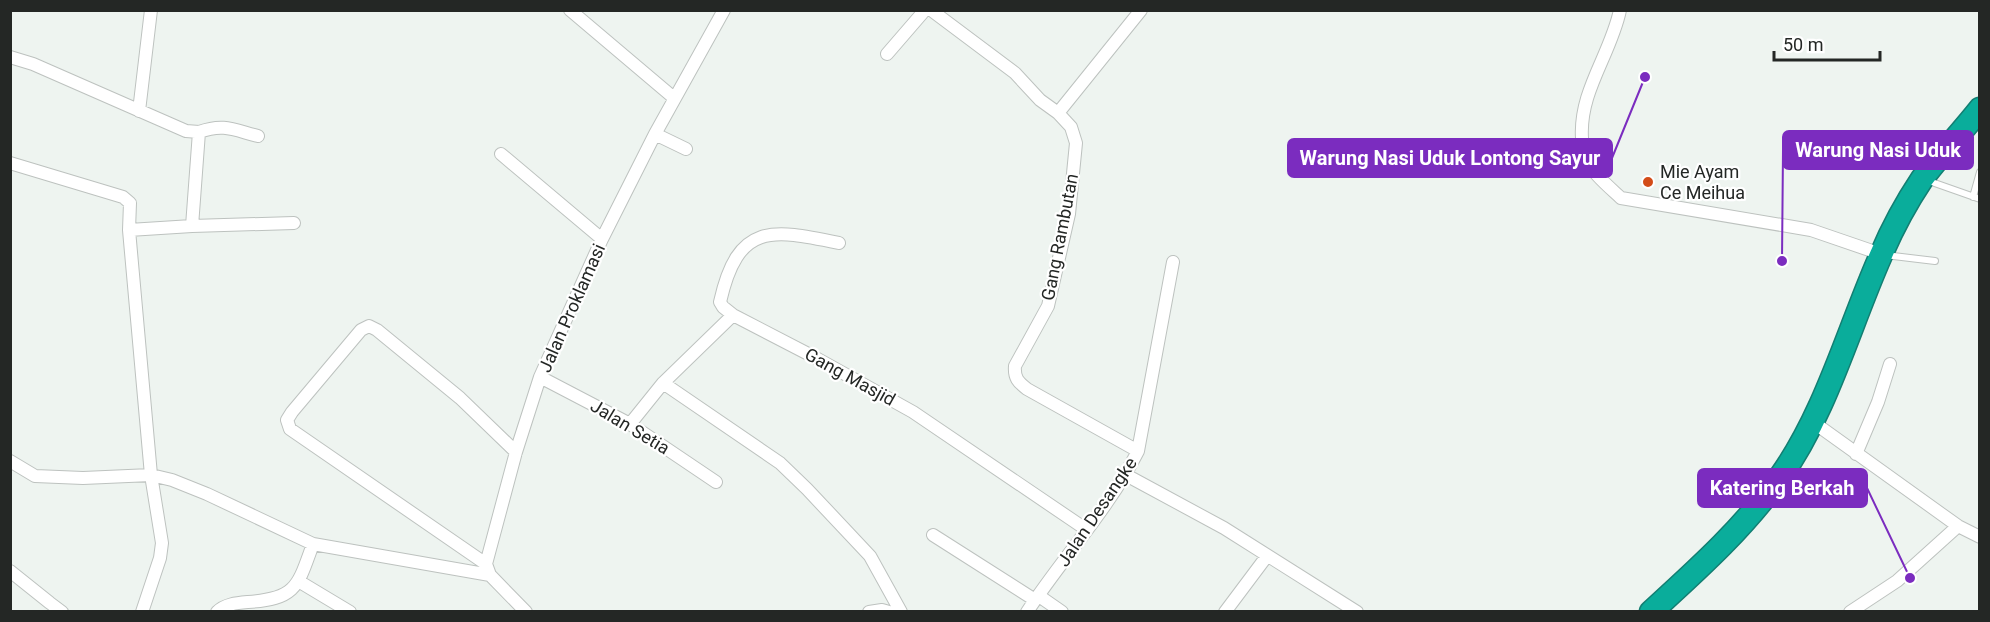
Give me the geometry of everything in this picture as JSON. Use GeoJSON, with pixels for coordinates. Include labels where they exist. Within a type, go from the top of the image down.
{"type":"FeatureCollection","features":[{"type":"Feature","properties":{"kind":"highway"},"geometry":{"type":"LineString","coordinates":[[1651,612],[1746,520],[1781,477],[1813,422],[1881,254],[1899,217],[1923,179],[1980,109]]}},
{"type":"Feature","properties":{"kind":"street"},"geometry":{"type":"LineString","coordinates":[[139,111],[151,10]]}},
{"type":"Feature","properties":{"kind":"street"},"geometry":{"type":"LineString","coordinates":[[570,10],[674,98]]}},
{"type":"Feature","properties":{"kind":"street","name":"Jalan Proklamasi"},"geometry":{"type":"LineString","coordinates":[[488,570],[516,452],[540,377],[602,239],[674,98],[724,10]]}},
{"type":"Feature","properties":{"kind":"street"},"geometry":{"type":"LineString","coordinates":[[887,54],[925,10]]}},
{"type":"Feature","properties":{"kind":"street","name":"Gang Rambutan"},"geometry":{"type":"LineString","coordinates":[[931,10],[1015,73],[1040,100],[1058,113],[1071,127],[1076,143],[1068,214],[1048,306],[1015,366],[1014,374],[1017,381],[1027,389],[1138,451]]}},
{"type":"Feature","properties":{"kind":"street"},"geometry":{"type":"LineString","coordinates":[[1058,113],[1141,10]]}},
{"type":"Feature","properties":{"kind":"street"},"geometry":{"type":"LineString","coordinates":[[1620,10],[1616,30],[1600,63],[1586,102],[1581,126],[1583,154],[1597,176],[1621,198],[1811,230],[1881,254]]}},
{"type":"Feature","properties":{"kind":"street"},"geometry":{"type":"LineString","coordinates":[[10,57],[33,64],[186,131],[199,132],[225,127],[258,136]]}},
{"type":"Feature","properties":{"kind":"street"},"geometry":{"type":"LineString","coordinates":[[192,226],[199,132]]}},
{"type":"Feature","properties":{"kind":"street"},"geometry":{"type":"LineString","coordinates":[[655,134],[686,149]]}},
{"type":"Feature","properties":{"kind":"street"},"geometry":{"type":"LineString","coordinates":[[501,154],[602,239]]}},
{"type":"Feature","properties":{"kind":"street"},"geometry":{"type":"LineString","coordinates":[[10,163],[127,199],[130,202],[129,230],[151,475],[162,543],[160,558],[142,612]]}},
{"type":"Feature","properties":{"kind":"street"},"geometry":{"type":"LineString","coordinates":[[129,230],[294,223]]}},
{"type":"Feature","properties":{"kind":"street"},"geometry":{"type":"LineString","coordinates":[[630,424],[663,383],[733,315],[720,302],[729,274],[741,250],[747,244],[754,239],[769,235],[789,234],[839,243]]}},
{"type":"Feature","properties":{"kind":"street","name":"Jalan Desangke"},"geometry":{"type":"LineString","coordinates":[[1027,612],[1126,475],[1138,451],[1173,262]]}},
{"type":"Feature","properties":{"kind":"street","name":"Gang Masjid"},"geometry":{"type":"LineString","coordinates":[[733,315],[913,412],[1087,530]]}},
{"type":"Feature","properties":{"kind":"street"},"geometry":{"type":"LineString","coordinates":[[516,452],[460,398],[377,330],[369,326],[361,330],[287,420],[290,429],[488,570],[526,612]]}},
{"type":"Feature","properties":{"kind":"street"},"geometry":{"type":"LineString","coordinates":[[1856,454],[1878,402],[1890,364]]}},
{"type":"Feature","properties":{"kind":"street","name":"Jalan Setia"},"geometry":{"type":"LineString","coordinates":[[540,377],[630,424],[716,482]]}},
{"type":"Feature","properties":{"kind":"street"},"geometry":{"type":"LineString","coordinates":[[663,383],[780,463],[870,556],[901,612]]}},
{"type":"Feature","properties":{"kind":"street"},"geometry":{"type":"LineString","coordinates":[[1813,422],[1958,526],[1980,537]]}},
{"type":"Feature","properties":{"kind":"street"},"geometry":{"type":"LineString","coordinates":[[10,461],[34,476],[83,478],[151,475],[172,480],[207,494],[313,544],[488,570]]}},
{"type":"Feature","properties":{"kind":"street"},"geometry":{"type":"LineString","coordinates":[[1126,475],[1224,528],[1357,612]]}},
{"type":"Feature","properties":{"kind":"street"},"geometry":{"type":"LineString","coordinates":[[1850,612],[1897,581],[1958,526]]}},
{"type":"Feature","properties":{"kind":"street"},"geometry":{"type":"LineString","coordinates":[[933,535],[1062,612]]}},
{"type":"Feature","properties":{"kind":"street"},"geometry":{"type":"LineString","coordinates":[[217,612],[230,604],[262,602],[292,590],[300,582],[313,544]]}},
{"type":"Feature","properties":{"kind":"street"},"geometry":{"type":"LineString","coordinates":[[1226,612],[1267,556]]}},
{"type":"Feature","properties":{"kind":"street"},"geometry":{"type":"LineString","coordinates":[[10,571],[62,612]]}},
{"type":"Feature","properties":{"kind":"street"},"geometry":{"type":"LineString","coordinates":[[300,582],[350,612]]}},
{"type":"Feature","properties":{"kind":"street"},"geometry":{"type":"LineString","coordinates":[[869,612],[882,610],[889,612]]}},
{"type":"Feature","properties":{"kind":"lane"},"geometry":{"type":"LineString","coordinates":[[1923,179],[1976,198],[1980,172]]}},
{"type":"Feature","properties":{"kind":"lane"},"geometry":{"type":"LineString","coordinates":[[1881,254],[1935,261]]}},
{"type":"Feature","properties":{"kind":"place","name":"Warung Nasi Uduk Lontong Sayur"},"geometry":{"type":"Point","coordinates":[1645,77]}},
{"type":"Feature","properties":{"kind":"place","name":"Mie Ayam Ce Meihua"},"geometry":{"type":"Point","coordinates":[1648,182]}},
{"type":"Feature","properties":{"kind":"place","name":"Warung Nasi Uduk"},"geometry":{"type":"Point","coordinates":[1782,261]}},
{"type":"Feature","properties":{"kind":"place","name":"Katering Berkah"},"geometry":{"type":"Point","coordinates":[1910,578]}}]}
